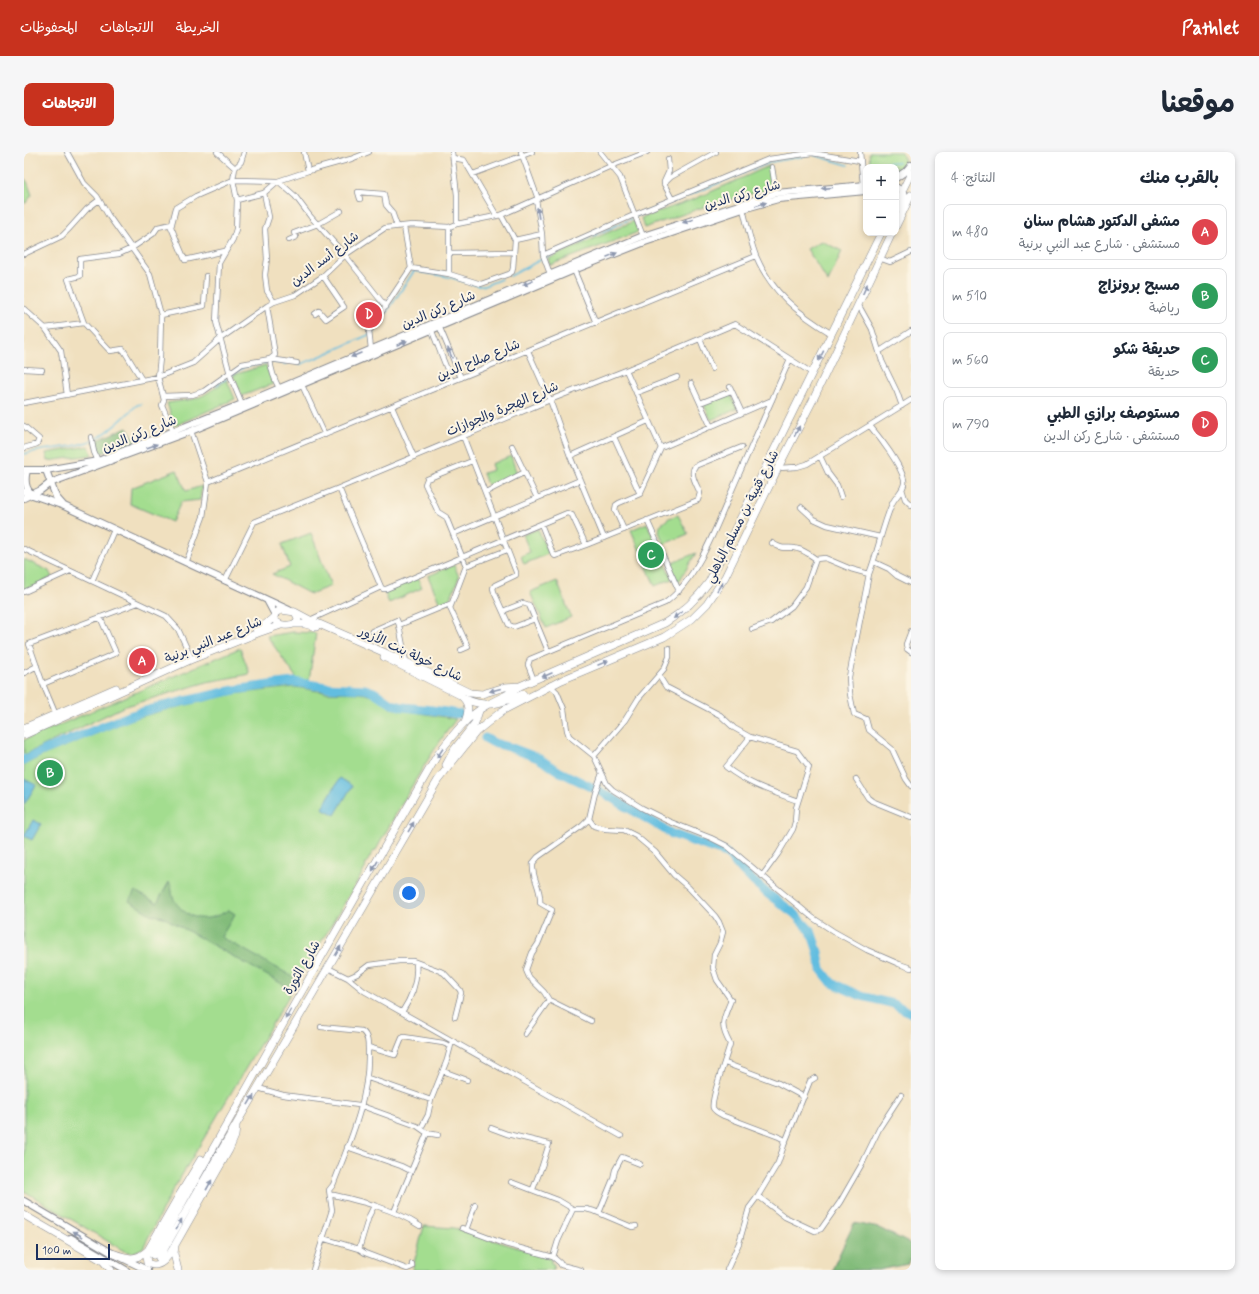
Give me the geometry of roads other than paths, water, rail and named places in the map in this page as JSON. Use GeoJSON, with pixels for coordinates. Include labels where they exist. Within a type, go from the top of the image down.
{"type":"FeatureCollection","features":[{"type":"Feature","properties":{"kind":"main road"},"geometry":{"type":"LineString","coordinates":[[899,176],[911,165]]}},
{"type":"Feature","properties":{"kind":"main road"},"geometry":{"type":"LineString","coordinates":[[897,200],[901,187],[911,173]]}},
{"type":"Feature","properties":{"kind":"main road","name":"شارع ركن الدين"},"geometry":{"type":"LineString","coordinates":[[26,470],[46,470],[98,461],[242,404],[643,236],[776,193],[863,187]]}},
{"type":"Feature","properties":{"kind":"main road","name":"شارع ركن الدين"},"geometry":{"type":"LineString","coordinates":[[50,483],[191,431],[440,328],[574,270],[645,242],[743,209],[778,199],[863,187]]}},
{"type":"Feature","properties":{"kind":"main road"},"geometry":{"type":"LineString","coordinates":[[899,211],[905,197],[901,187]]}},
{"type":"Feature","properties":{"kind":"main road"},"geometry":{"type":"LineString","coordinates":[[899,220],[911,195]]}},
{"type":"Feature","properties":{"kind":"main road","name":"شارع قتيبة بن مسلم الباهلي"},"geometry":{"type":"LineString","coordinates":[[487,705],[512,693],[520,686],[654,629],[676,617],[702,592],[715,571],[880,236]]}},
{"type":"Feature","properties":{"kind":"main road","name":"شارع قتيبة بن مسلم الباهلي"},"geometry":{"type":"LineString","coordinates":[[492,717],[511,705],[550,686],[664,637],[683,626],[700,612],[714,596],[725,578],[778,468],[813,400],[890,236]]}},
{"type":"Feature","properties":{"kind":"main road"},"geometry":{"type":"LineString","coordinates":[[26,470],[26,485],[32,494]]}},
{"type":"Feature","properties":{"kind":"main road"},"geometry":{"type":"LineString","coordinates":[[46,470],[56,497],[64,506]]}},
{"type":"Feature","properties":{"kind":"main road"},"geometry":{"type":"LineString","coordinates":[[24,498],[41,490],[50,483]]}},
{"type":"Feature","properties":{"kind":"main road"},"geometry":{"type":"LineString","coordinates":[[24,492],[64,506],[294,612],[298,618],[295,624],[281,625],[276,623],[267,600]]}},
{"type":"Feature","properties":{"kind":"main road"},"geometry":{"type":"LineString","coordinates":[[274,616],[281,610],[294,612]]}},
{"type":"Feature","properties":{"kind":"main road","name":"شارع خولة بنت الأزور"},"geometry":{"type":"LineString","coordinates":[[294,612],[406,662],[467,696]]}},
{"type":"Feature","properties":{"kind":"main road","name":"شارع عبد النبي برنية"},"geometry":{"type":"LineString","coordinates":[[24,728],[190,655],[262,626],[274,616]]}},
{"type":"Feature","properties":{"kind":"main road","name":"شارع خولة بنت الأزور"},"geometry":{"type":"LineString","coordinates":[[295,624],[305,624],[317,627],[406,667],[460,695],[467,696],[482,694],[506,687],[520,686]]}},
{"type":"Feature","properties":{"kind":"main road","name":"شارع عبد النبي برنية"},"geometry":{"type":"LineString","coordinates":[[24,735],[190,660],[258,632],[281,625]]}},
{"type":"Feature","properties":{"kind":"main road"},"geometry":{"type":"LineString","coordinates":[[478,707],[502,703],[559,678],[579,673]]}},
{"type":"Feature","properties":{"kind":"main road"},"geometry":{"type":"LineString","coordinates":[[467,696],[478,707]]}},
{"type":"Feature","properties":{"kind":"main road","name":"شارع خولة بنت الأزور"},"geometry":{"type":"LineString","coordinates":[[465,724],[468,710],[467,696]]}},
{"type":"Feature","properties":{"kind":"main road"},"geometry":{"type":"LineString","coordinates":[[438,780],[454,750],[475,723],[478,707]]}},
{"type":"Feature","properties":{"kind":"main road","name":"شارع الثورة"},"geometry":{"type":"LineString","coordinates":[[153,1254],[196,1166],[231,1114],[438,754],[478,707]]}},
{"type":"Feature","properties":{"kind":"main road","name":"شارع الثورة"},"geometry":{"type":"LineString","coordinates":[[153,1254],[258,1088],[438,780],[476,732],[492,717]]}},
{"type":"Feature","properties":{"kind":"main road"},"geometry":{"type":"LineString","coordinates":[[153,1254],[146,1256],[149,1266],[157,1268],[164,1265],[229,1150],[235,1136],[237,1122]]}},
{"type":"Feature","properties":{"kind":"main road"},"geometry":{"type":"LineString","coordinates":[[24,1201],[112,1253],[147,1270]]}},
{"type":"Feature","properties":{"kind":"main road"},"geometry":{"type":"LineString","coordinates":[[24,1212],[126,1270]]}},
{"type":"Feature","properties":{"kind":"main road"},"geometry":{"type":"LineString","coordinates":[[24,1215],[102,1261],[111,1270]]}},
{"type":"Feature","properties":{"kind":"main road"},"geometry":{"type":"LineString","coordinates":[[175,1245],[174,1254],[178,1270]]}},
{"type":"Feature","properties":{"kind":"main road"},"geometry":{"type":"LineString","coordinates":[[112,1253],[131,1259],[153,1254]]}},
{"type":"Feature","properties":{"kind":"street"},"geometry":{"type":"LineString","coordinates":[[68,152],[84,183],[99,200],[150,274],[161,315],[158,377],[164,398],[162,405],[173,431]]}},
{"type":"Feature","properties":{"kind":"street"},"geometry":{"type":"LineString","coordinates":[[217,152],[235,168]]}},
{"type":"Feature","properties":{"kind":"street"},"geometry":{"type":"LineString","coordinates":[[242,404],[230,373],[216,322],[216,287],[219,263],[233,239],[236,230],[237,200],[233,180],[235,168],[241,162],[244,152]]}},
{"type":"Feature","properties":{"kind":"street"},"geometry":{"type":"LineString","coordinates":[[304,152],[308,171]]}},
{"type":"Feature","properties":{"kind":"street"},"geometry":{"type":"LineString","coordinates":[[225,251],[185,260],[172,227],[176,208],[196,196],[233,180],[278,181],[351,159],[369,152]]}},
{"type":"Feature","properties":{"kind":"street"},"geometry":{"type":"LineString","coordinates":[[452,152],[457,195],[457,224]]}},
{"type":"Feature","properties":{"kind":"street"},"geometry":{"type":"LineString","coordinates":[[473,174],[522,154],[532,152]]}},
{"type":"Feature","properties":{"kind":"street"},"geometry":{"type":"LineString","coordinates":[[600,152],[620,177],[643,236]]}},
{"type":"Feature","properties":{"kind":"street","name":"شارع أسد الدين"},"geometry":{"type":"LineString","coordinates":[[24,403],[158,377],[193,363],[220,339],[267,306],[295,295],[323,276],[345,255],[385,228],[412,225],[449,227],[499,215],[611,166],[647,152]]}},
{"type":"Feature","properties":{"kind":"street"},"geometry":{"type":"LineString","coordinates":[[664,184],[671,177],[716,152]]}},
{"type":"Feature","properties":{"kind":"street"},"geometry":{"type":"LineString","coordinates":[[544,257],[672,199],[771,163],[812,152],[860,163]]}},
{"type":"Feature","properties":{"kind":"street"},"geometry":{"type":"LineString","coordinates":[[860,152],[860,163],[863,177]]}},
{"type":"Feature","properties":{"kind":"street"},"geometry":{"type":"LineString","coordinates":[[522,154],[537,199],[544,257],[550,274]]}},
{"type":"Feature","properties":{"kind":"street"},"geometry":{"type":"LineString","coordinates":[[411,268],[449,274],[481,286],[512,272],[515,240],[464,160],[453,158]]}},
{"type":"Feature","properties":{"kind":"street"},"geometry":{"type":"LineString","coordinates":[[668,159],[669,171],[664,184],[672,199]]}},
{"type":"Feature","properties":{"kind":"street"},"geometry":{"type":"LineString","coordinates":[[771,163],[776,193]]}},
{"type":"Feature","properties":{"kind":"street"},"geometry":{"type":"LineString","coordinates":[[237,200],[264,194],[278,181]]}},
{"type":"Feature","properties":{"kind":"street"},"geometry":{"type":"LineString","coordinates":[[278,181],[295,196],[345,255],[386,307]]}},
{"type":"Feature","properties":{"kind":"street"},"geometry":{"type":"LineString","coordinates":[[360,199],[358,192],[384,194],[386,205],[392,212],[397,226]]}},
{"type":"Feature","properties":{"kind":"street"},"geometry":{"type":"LineString","coordinates":[[264,194],[269,218],[265,229],[267,259],[265,275],[267,291],[274,302]]}},
{"type":"Feature","properties":{"kind":"street"},"geometry":{"type":"LineString","coordinates":[[24,254],[62,236],[87,209],[99,200]]}},
{"type":"Feature","properties":{"kind":"street"},"geometry":{"type":"LineString","coordinates":[[743,209],[756,256],[767,276],[781,296],[810,321],[832,334]]}},
{"type":"Feature","properties":{"kind":"street"},"geometry":{"type":"LineString","coordinates":[[289,240],[296,236],[294,233],[318,224],[341,211]]}},
{"type":"Feature","properties":{"kind":"street"},"geometry":{"type":"LineString","coordinates":[[142,380],[123,349],[110,351],[84,323],[68,279],[80,276],[80,259],[119,254],[132,248],[153,234],[158,227],[172,224]]}},
{"type":"Feature","properties":{"kind":"street"},"geometry":{"type":"LineString","coordinates":[[371,349],[369,331],[411,268],[404,227]]}},
{"type":"Feature","properties":{"kind":"street"},"geometry":{"type":"LineString","coordinates":[[449,227],[449,274]]}},
{"type":"Feature","properties":{"kind":"street"},"geometry":{"type":"LineString","coordinates":[[515,240],[542,234]]}},
{"type":"Feature","properties":{"kind":"street"},"geometry":{"type":"LineString","coordinates":[[449,253],[514,252]]}},
{"type":"Feature","properties":{"kind":"street"},"geometry":{"type":"LineString","coordinates":[[879,258],[890,262],[911,252]]}},
{"type":"Feature","properties":{"kind":"street","name":"شارع صلاح الدين"},"geometry":{"type":"LineString","coordinates":[[208,482],[756,256]]}},
{"type":"Feature","properties":{"kind":"street"},"geometry":{"type":"LineString","coordinates":[[574,270],[596,323]]}},
{"type":"Feature","properties":{"kind":"street"},"geometry":{"type":"LineString","coordinates":[[161,315],[204,306],[206,276]]}},
{"type":"Feature","properties":{"kind":"street"},"geometry":{"type":"LineString","coordinates":[[315,314],[319,311],[326,319],[344,307],[323,276]]}},
{"type":"Feature","properties":{"kind":"street"},"geometry":{"type":"LineString","coordinates":[[858,304],[872,329],[882,361],[902,406]]}},
{"type":"Feature","properties":{"kind":"street"},"geometry":{"type":"LineString","coordinates":[[267,306],[275,355],[271,362],[273,375],[279,388]]}},
{"type":"Feature","properties":{"kind":"street"},"geometry":{"type":"LineString","coordinates":[[24,309],[45,328],[61,351],[66,395]]}},
{"type":"Feature","properties":{"kind":"street"},"geometry":{"type":"LineString","coordinates":[[45,328],[84,323]]}},
{"type":"Feature","properties":{"kind":"street","name":"شارع الهجرة والجوازات"},"geometry":{"type":"LineString","coordinates":[[225,581],[254,522],[735,324],[812,373]]}},
{"type":"Feature","properties":{"kind":"street"},"geometry":{"type":"LineString","coordinates":[[440,328],[461,378]]}},
{"type":"Feature","properties":{"kind":"street"},"geometry":{"type":"LineString","coordinates":[[432,331],[452,382]]}},
{"type":"Feature","properties":{"kind":"street"},"geometry":{"type":"LineString","coordinates":[[880,351],[911,331]]}},
{"type":"Feature","properties":{"kind":"street"},"geometry":{"type":"LineString","coordinates":[[700,339],[712,370]]}},
{"type":"Feature","properties":{"kind":"street"},"geometry":{"type":"LineString","coordinates":[[528,351],[550,400],[570,456],[604,538]]}},
{"type":"Feature","properties":{"kind":"street"},"geometry":{"type":"LineString","coordinates":[[534,680],[528,665],[530,659],[665,603],[679,591],[692,576],[790,359]]}},
{"type":"Feature","properties":{"kind":"street"},"geometry":{"type":"LineString","coordinates":[[164,398],[192,395],[204,391],[242,364],[271,362],[297,363]]}},
{"type":"Feature","properties":{"kind":"street"},"geometry":{"type":"LineString","coordinates":[[24,369],[42,370]]}},
{"type":"Feature","properties":{"kind":"street"},"geometry":{"type":"LineString","coordinates":[[626,370],[648,422],[661,448]]}},
{"type":"Feature","properties":{"kind":"street"},"geometry":{"type":"LineString","coordinates":[[636,393],[677,377]]}},
{"type":"Feature","properties":{"kind":"street"},"geometry":{"type":"LineString","coordinates":[[692,383],[711,427]]}},
{"type":"Feature","properties":{"kind":"street"},"geometry":{"type":"LineString","coordinates":[[302,385],[325,435]]}},
{"type":"Feature","properties":{"kind":"street"},"geometry":{"type":"LineString","coordinates":[[700,403],[730,389],[742,412]]}},
{"type":"Feature","properties":{"kind":"street"},"geometry":{"type":"LineString","coordinates":[[624,530],[615,510],[616,505],[640,494],[661,448],[772,400]]}},
{"type":"Feature","properties":{"kind":"street"},"geometry":{"type":"LineString","coordinates":[[778,468],[797,467],[807,464],[911,400]]}},
{"type":"Feature","properties":{"kind":"street"},"geometry":{"type":"LineString","coordinates":[[392,407],[414,456]]}},
{"type":"Feature","properties":{"kind":"street"},"geometry":{"type":"LineString","coordinates":[[570,456],[648,422]]}},
{"type":"Feature","properties":{"kind":"street"},"geometry":{"type":"LineString","coordinates":[[24,426],[39,439],[37,444],[24,448]]}},
{"type":"Feature","properties":{"kind":"street"},"geometry":{"type":"LineString","coordinates":[[870,426],[902,474],[904,486],[892,504],[869,574],[849,677],[850,694],[854,714],[866,719],[868,730],[892,749],[906,779],[911,786]]}},
{"type":"Feature","properties":{"kind":"street"},"geometry":{"type":"LineString","coordinates":[[186,562],[203,517],[208,482],[191,431]]}},
{"type":"Feature","properties":{"kind":"street"},"geometry":{"type":"LineString","coordinates":[[463,436],[516,572],[516,575],[493,588],[502,611],[511,627],[535,619]]}},
{"type":"Feature","properties":{"kind":"street"},"geometry":{"type":"LineString","coordinates":[[91,437],[94,452],[98,461]]}},
{"type":"Feature","properties":{"kind":"street"},"geometry":{"type":"LineString","coordinates":[[614,437],[640,494]]}},
{"type":"Feature","properties":{"kind":"street"},"geometry":{"type":"LineString","coordinates":[[512,446],[537,498]]}},
{"type":"Feature","properties":{"kind":"street"},"geometry":{"type":"LineString","coordinates":[[541,524],[555,556],[586,545],[698,500],[700,493],[692,474],[692,470],[695,466],[742,447]]}},
{"type":"Feature","properties":{"kind":"street"},"geometry":{"type":"LineString","coordinates":[[820,456],[828,473],[837,486],[841,497]]}},
{"type":"Feature","properties":{"kind":"street"},"geometry":{"type":"LineString","coordinates":[[461,650],[468,647],[450,608],[466,566],[446,517],[438,512],[425,481],[472,461]]}},
{"type":"Feature","properties":{"kind":"street"},"geometry":{"type":"LineString","coordinates":[[486,492],[525,472]]}},
{"type":"Feature","properties":{"kind":"street"},"geometry":{"type":"LineString","coordinates":[[453,534],[580,480]]}},
{"type":"Feature","properties":{"kind":"street"},"geometry":{"type":"LineString","coordinates":[[339,488],[381,587]]}},
{"type":"Feature","properties":{"kind":"street"},"geometry":{"type":"LineString","coordinates":[[902,490],[905,499],[911,505]]}},
{"type":"Feature","properties":{"kind":"street"},"geometry":{"type":"LineString","coordinates":[[801,507],[814,519],[827,525],[880,537]]}},
{"type":"Feature","properties":{"kind":"street"},"geometry":{"type":"LineString","coordinates":[[310,620],[381,587],[386,589],[567,513],[572,515],[586,545]]}},
{"type":"Feature","properties":{"kind":"street"},"geometry":{"type":"LineString","coordinates":[[647,520],[679,591]]}},
{"type":"Feature","properties":{"kind":"street"},"geometry":{"type":"LineString","coordinates":[[92,581],[114,530]]}},
{"type":"Feature","properties":{"kind":"street"},"geometry":{"type":"LineString","coordinates":[[772,543],[779,548],[798,549],[816,558],[825,558],[851,569],[869,574]]}},
{"type":"Feature","properties":{"kind":"street"},"geometry":{"type":"LineString","coordinates":[[24,549],[166,616],[178,629],[190,655]]}},
{"type":"Feature","properties":{"kind":"street"},"geometry":{"type":"LineString","coordinates":[[466,566],[507,550]]}},
{"type":"Feature","properties":{"kind":"street"},"geometry":{"type":"LineString","coordinates":[[752,629],[771,622],[792,606],[806,587],[816,558]]}},
{"type":"Feature","properties":{"kind":"street"},"geometry":{"type":"LineString","coordinates":[[874,562],[889,569],[896,576],[911,583]]}},
{"type":"Feature","properties":{"kind":"street"},"geometry":{"type":"LineString","coordinates":[[24,592],[70,571]]}},
{"type":"Feature","properties":{"kind":"street"},"geometry":{"type":"LineString","coordinates":[[56,715],[43,684],[30,644],[138,603]]}},
{"type":"Feature","properties":{"kind":"street"},"geometry":{"type":"LineString","coordinates":[[399,625],[452,603]]}},
{"type":"Feature","properties":{"kind":"street"},"geometry":{"type":"LineString","coordinates":[[502,611],[527,603],[548,651]]}},
{"type":"Feature","properties":{"kind":"street"},"geometry":{"type":"LineString","coordinates":[[43,684],[116,653],[100,617]]}},
{"type":"Feature","properties":{"kind":"street"},"geometry":{"type":"LineString","coordinates":[[372,631],[397,620],[406,662]]}},
{"type":"Feature","properties":{"kind":"street"},"geometry":{"type":"LineString","coordinates":[[911,631],[906,644],[907,649],[911,652]]}},
{"type":"Feature","properties":{"kind":"street"},"geometry":{"type":"LineString","coordinates":[[594,756],[624,720],[638,699],[664,669],[669,657],[669,648]]}},
{"type":"Feature","properties":{"kind":"street"},"geometry":{"type":"LineString","coordinates":[[24,673],[37,666]]}},
{"type":"Feature","properties":{"kind":"street"},"geometry":{"type":"LineString","coordinates":[[659,676],[666,687],[720,715],[734,728],[750,737],[797,751],[809,767],[796,808],[793,830],[762,876]]}},
{"type":"Feature","properties":{"kind":"street"},"geometry":{"type":"LineString","coordinates":[[550,686],[557,692],[564,709],[569,736],[594,756],[607,784],[614,790],[642,808],[668,821],[727,846],[813,918],[833,931],[872,952],[911,968]]}},
{"type":"Feature","properties":{"kind":"street"},"geometry":{"type":"LineString","coordinates":[[750,737],[726,767],[734,774],[753,784],[798,801]]}},
{"type":"Feature","properties":{"kind":"street"},"geometry":{"type":"LineString","coordinates":[[591,1021],[549,1000],[544,992],[529,977],[526,970],[532,953],[538,944],[552,910],[540,903],[540,894],[534,875],[533,864],[538,857],[589,819],[595,793],[602,773]]}},
{"type":"Feature","properties":{"kind":"street"},"geometry":{"type":"LineString","coordinates":[[856,778],[872,801],[911,817]]}},
{"type":"Feature","properties":{"kind":"street"},"geometry":{"type":"LineString","coordinates":[[589,819],[594,826],[606,829],[624,830],[636,836],[655,852],[674,875],[710,909],[719,922],[723,932],[714,955],[713,968],[717,980],[731,1000],[724,1017],[724,1032],[730,1044],[716,1090],[713,1108],[719,1114],[783,1139],[784,1145]]}},
{"type":"Feature","properties":{"kind":"street"},"geometry":{"type":"LineString","coordinates":[[348,978],[375,963],[407,960],[444,973],[461,993],[455,1017]]}},
{"type":"Feature","properties":{"kind":"street"},"geometry":{"type":"LineString","coordinates":[[402,1012],[414,988],[417,977],[416,963]]}},
{"type":"Feature","properties":{"kind":"street"},"geometry":{"type":"LineString","coordinates":[[328,968],[348,978],[364,990],[452,1041],[621,1136]]}},
{"type":"Feature","properties":{"kind":"street"},"geometry":{"type":"LineString","coordinates":[[525,1034],[549,1000]]}},
{"type":"Feature","properties":{"kind":"street"},"geometry":{"type":"LineString","coordinates":[[313,1270],[332,1210],[329,1190],[333,1185],[362,1107],[368,1078],[368,1047],[366,1035],[362,1031],[321,1027]]}},
{"type":"Feature","properties":{"kind":"street"},"geometry":{"type":"LineString","coordinates":[[368,1047],[395,1055],[402,1038],[404,1037],[443,1043],[450,1046]]}},
{"type":"Feature","properties":{"kind":"street"},"geometry":{"type":"LineString","coordinates":[[421,1128],[428,1115],[432,1100],[444,1071],[452,1041]]}},
{"type":"Feature","properties":{"kind":"street"},"geometry":{"type":"LineString","coordinates":[[725,1063],[778,1083],[804,1097]]}},
{"type":"Feature","properties":{"kind":"street"},"geometry":{"type":"LineString","coordinates":[[444,1071],[467,1080]]}},
{"type":"Feature","properties":{"kind":"street"},"geometry":{"type":"LineString","coordinates":[[368,1078],[432,1100]]}},
{"type":"Feature","properties":{"kind":"street"},"geometry":{"type":"LineString","coordinates":[[727,1270],[739,1243],[749,1208],[758,1196],[778,1162],[810,1081],[815,1078]]}},
{"type":"Feature","properties":{"kind":"street"},"geometry":{"type":"LineString","coordinates":[[258,1088],[283,1095],[354,1104],[421,1128],[427,1133],[438,1135]]}},
{"type":"Feature","properties":{"kind":"street"},"geometry":{"type":"LineString","coordinates":[[758,1196],[785,1217],[815,1231],[821,1229],[840,1202],[863,1162],[880,1127],[901,1095]]}},
{"type":"Feature","properties":{"kind":"street"},"geometry":{"type":"LineString","coordinates":[[492,1128],[507,1134],[549,1144],[533,1190]]}},
{"type":"Feature","properties":{"kind":"street"},"geometry":{"type":"LineString","coordinates":[[394,1212],[427,1133]]}},
{"type":"Feature","properties":{"kind":"street"},"geometry":{"type":"LineString","coordinates":[[347,1147],[411,1171]]}},
{"type":"Feature","properties":{"kind":"street"},"geometry":{"type":"LineString","coordinates":[[599,1213],[613,1179],[615,1170],[622,1157],[640,1164]]}},
{"type":"Feature","properties":{"kind":"street"},"geometry":{"type":"LineString","coordinates":[[511,1182],[558,1200],[573,1209],[586,1209],[632,1227],[636,1226]]}},
{"type":"Feature","properties":{"kind":"street"},"geometry":{"type":"LineString","coordinates":[[330,1195],[366,1202],[394,1212],[420,1226]]}},
{"type":"Feature","properties":{"kind":"street"},"geometry":{"type":"LineString","coordinates":[[475,1205],[464,1229],[505,1244],[553,1257],[560,1262],[560,1268],[581,1270]]}},
{"type":"Feature","properties":{"kind":"street"},"geometry":{"type":"LineString","coordinates":[[359,1248],[369,1216],[374,1206]]}},
{"type":"Feature","properties":{"kind":"street"},"geometry":{"type":"LineString","coordinates":[[553,1257],[558,1241],[573,1209]]}},
{"type":"Feature","properties":{"kind":"street"},"geometry":{"type":"LineString","coordinates":[[322,1238],[359,1248],[365,1253],[407,1269],[410,1269],[412,1264]]}},
{"type":"Feature","properties":{"kind":"water"},"geometry":{"type":"Polygon","coordinates":[[[340,778],[352,786],[335,815],[322,808],[340,778]]]}},
{"type":"Feature","properties":{"kind":"water"},"geometry":{"type":"Polygon","coordinates":[[[24,779],[36,785],[24,805],[24,779]]]}},
{"type":"Feature","properties":{"kind":"water"},"geometry":{"type":"Polygon","coordinates":[[[33,820],[41,824],[32,840],[24,836],[33,820]]]}},
{"type":"Feature","properties":{"kind":"waterway"},"geometry":{"type":"LineString","coordinates":[[814,155],[848,165]]}},
{"type":"Feature","properties":{"kind":"waterway"},"geometry":{"type":"LineString","coordinates":[[510,276],[542,259],[632,218],[771,162],[806,156]]}},
{"type":"Feature","properties":{"kind":"waterway"},"geometry":{"type":"LineString","coordinates":[[864,164],[899,162]]}},
{"type":"Feature","properties":{"kind":"waterway"},"geometry":{"type":"LineString","coordinates":[[298,365],[373,333],[414,271],[449,277],[479,286],[484,286],[501,279]]}},
{"type":"Feature","properties":{"kind":"waterway"},"geometry":{"type":"LineString","coordinates":[[232,374],[244,367],[268,362]]}},
{"type":"Feature","properties":{"kind":"waterway"},"geometry":{"type":"LineString","coordinates":[[272,362],[286,364]]}},
{"type":"Feature","properties":{"kind":"waterway"},"geometry":{"type":"LineString","coordinates":[[216,385],[227,378]]}},
{"type":"Feature","properties":{"kind":"waterway"},"geometry":{"type":"LineString","coordinates":[[24,454],[72,446],[91,441],[109,430],[137,405],[141,404]]}},
{"type":"Feature","properties":{"kind":"waterway"},"geometry":{"type":"LineString","coordinates":[[24,760],[132,715],[159,707],[234,690],[294,682],[326,687],[365,689],[374,692],[392,704],[403,707],[460,714]]}},
{"type":"Feature","properties":{"kind":"waterway"},"geometry":{"type":"LineString","coordinates":[[485,738],[494,743],[538,758],[560,772],[600,791],[672,834],[726,853],[753,881],[794,913],[811,931],[818,952],[821,969],[832,983],[861,996],[894,1004],[911,1013]]}},
{"type":"Feature","properties":{"kind":"place","name":"مستوصف برازي الطبي"},"geometry":{"type":"Point","coordinates":[369,315]}},
{"type":"Feature","properties":{"kind":"place","name":"حديقة شكو"},"geometry":{"type":"Point","coordinates":[651,555]}},
{"type":"Feature","properties":{"kind":"place","name":"مشفى الدكتور هشام سنان"},"geometry":{"type":"Point","coordinates":[142,661]}},
{"type":"Feature","properties":{"kind":"place","name":"مسبح برونزاج"},"geometry":{"type":"Point","coordinates":[50,773]}}]}
